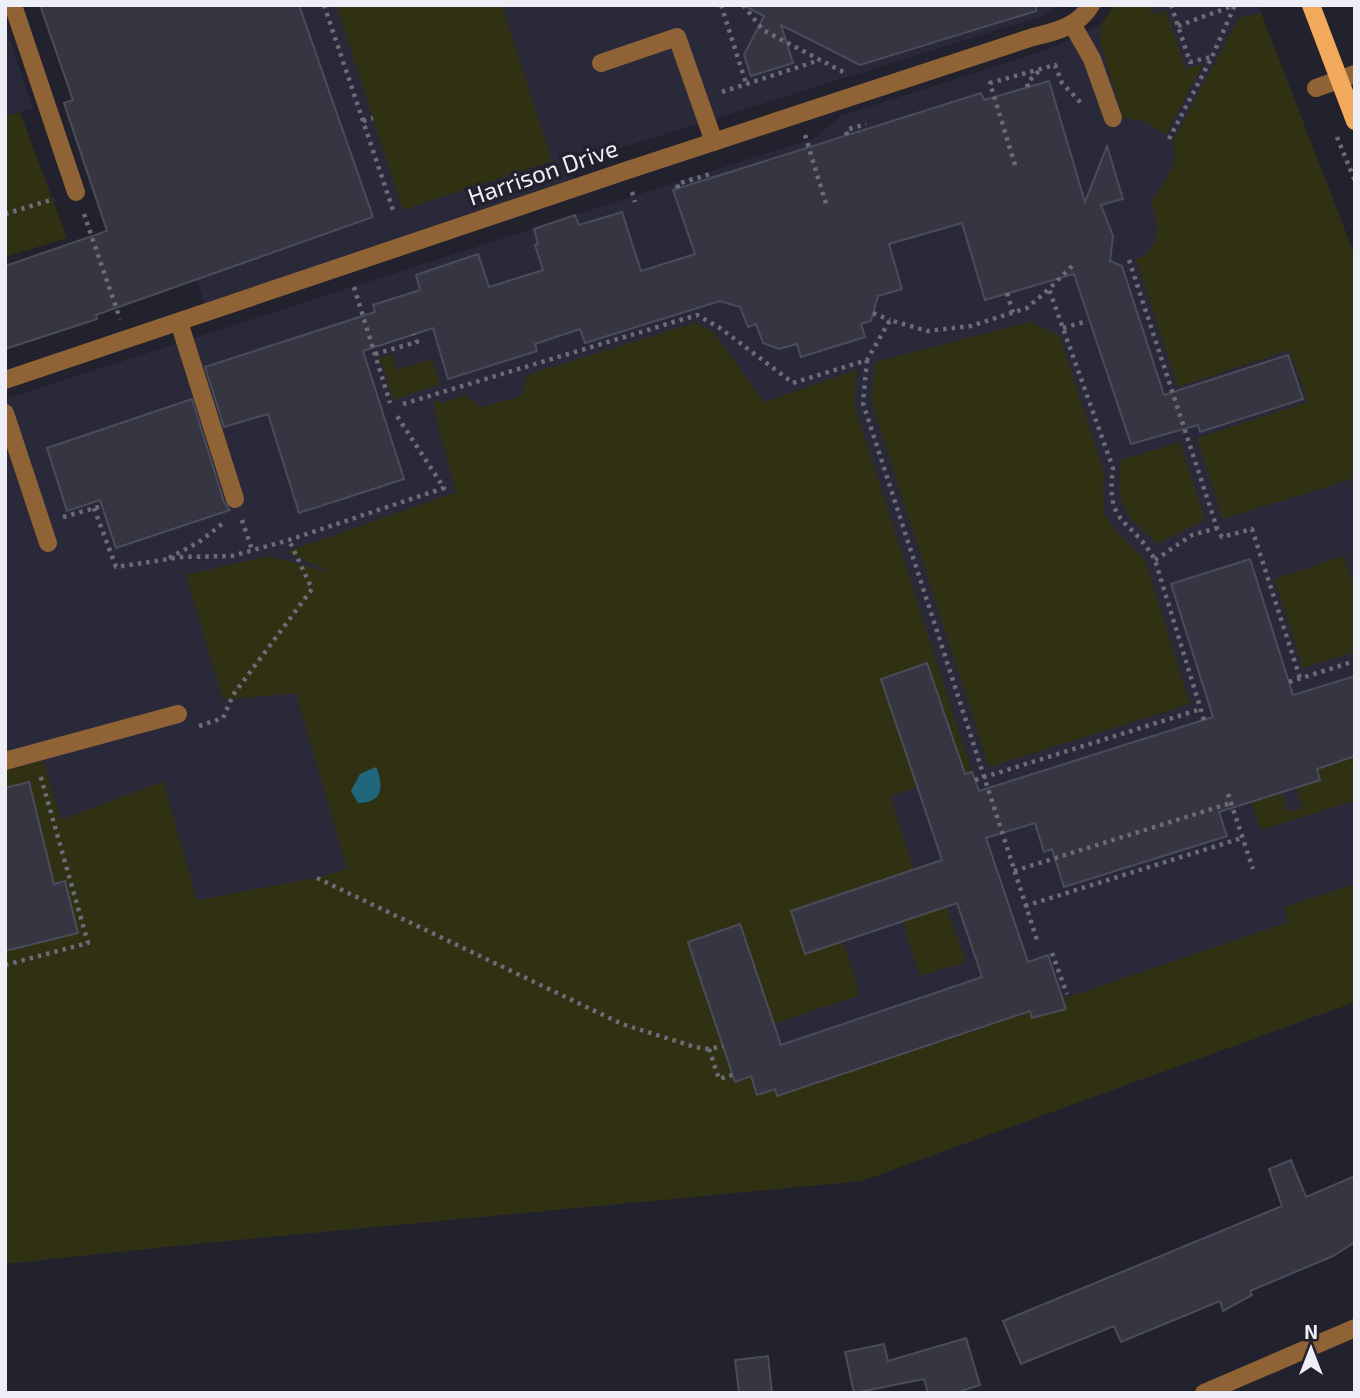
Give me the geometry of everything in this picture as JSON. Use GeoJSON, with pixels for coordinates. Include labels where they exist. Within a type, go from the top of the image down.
{"type":"FeatureCollection","features":[{"type":"Feature","properties":{"kind":"main road"},"geometry":{"type":"LineString","coordinates":[[1311,5],[1346,77],[1355,121]]}},
{"type":"Feature","properties":{"kind":"street"},"geometry":{"type":"LineString","coordinates":[[13,5],[76,192]]}},
{"type":"Feature","properties":{"kind":"street","name":"Harrison Drive"},"geometry":{"type":"LineString","coordinates":[[5,380],[876,88],[1060,30],[1072,24],[1091,5]]}},
{"type":"Feature","properties":{"kind":"street"},"geometry":{"type":"LineString","coordinates":[[1072,24],[1092,59],[1113,118]]}},
{"type":"Feature","properties":{"kind":"street"},"geometry":{"type":"LineString","coordinates":[[601,64],[677,37],[714,142]]}},
{"type":"Feature","properties":{"kind":"street"},"geometry":{"type":"LineString","coordinates":[[1316,88],[1346,77]]}},
{"type":"Feature","properties":{"kind":"street"},"geometry":{"type":"LineString","coordinates":[[179,322],[235,499]]}},
{"type":"Feature","properties":{"kind":"street"},"geometry":{"type":"LineString","coordinates":[[5,413],[48,543]]}},
{"type":"Feature","properties":{"kind":"street"},"geometry":{"type":"LineString","coordinates":[[5,761],[178,714]]}},
{"type":"Feature","properties":{"kind":"street"},"geometry":{"type":"LineString","coordinates":[[1204,1393],[1355,1328]]}},
{"type":"Feature","properties":{"kind":"path"},"geometry":{"type":"LineString","coordinates":[[324,5],[393,210]]}},
{"type":"Feature","properties":{"kind":"path"},"geometry":{"type":"LineString","coordinates":[[722,5],[746,83]]}},
{"type":"Feature","properties":{"kind":"path"},"geometry":{"type":"LineString","coordinates":[[723,12],[728,5]]}},
{"type":"Feature","properties":{"kind":"path"},"geometry":{"type":"LineString","coordinates":[[743,5],[763,30],[876,88]]}},
{"type":"Feature","properties":{"kind":"path"},"geometry":{"type":"LineString","coordinates":[[1171,5],[1190,62],[1212,57]]}},
{"type":"Feature","properties":{"kind":"path"},"geometry":{"type":"LineString","coordinates":[[1178,26],[1235,5]]}},
{"type":"Feature","properties":{"kind":"path"},"geometry":{"type":"LineString","coordinates":[[1169,139],[1212,57],[1235,5]]}},
{"type":"Feature","properties":{"kind":"path"},"geometry":{"type":"LineString","coordinates":[[700,100],[821,60]]}},
{"type":"Feature","properties":{"kind":"path"},"geometry":{"type":"LineString","coordinates":[[1015,164],[990,83],[1055,65],[1062,83],[1090,111]]}},
{"type":"Feature","properties":{"kind":"path"},"geometry":{"type":"LineString","coordinates":[[1028,87],[1027,83],[1041,69]]}},
{"type":"Feature","properties":{"kind":"path"},"geometry":{"type":"LineString","coordinates":[[800,114],[827,207]]}},
{"type":"Feature","properties":{"kind":"path"},"geometry":{"type":"LineString","coordinates":[[363,121],[373,118]]}},
{"type":"Feature","properties":{"kind":"path"},"geometry":{"type":"LineString","coordinates":[[847,135],[846,131],[866,124]]}},
{"type":"Feature","properties":{"kind":"path"},"geometry":{"type":"LineString","coordinates":[[678,188],[677,184],[710,174]]}},
{"type":"Feature","properties":{"kind":"path"},"geometry":{"type":"LineString","coordinates":[[5,214],[76,192],[127,339]]}},
{"type":"Feature","properties":{"kind":"path"},"geometry":{"type":"LineString","coordinates":[[1129,260],[1217,528],[1222,537],[1252,529],[1300,678]]}},
{"type":"Feature","properties":{"kind":"path"},"geometry":{"type":"LineString","coordinates":[[873,313],[927,331],[971,326],[1027,308],[1072,266]]}},
{"type":"Feature","properties":{"kind":"path"},"geometry":{"type":"LineString","coordinates":[[354,286],[390,403]]}},
{"type":"Feature","properties":{"kind":"path"},"geometry":{"type":"LineString","coordinates":[[1049,289],[1112,468],[1110,490],[1113,510],[1124,524],[1144,541],[1155,560],[1204,720]]}},
{"type":"Feature","properties":{"kind":"path"},"geometry":{"type":"LineString","coordinates":[[1007,293],[1013,313]]}},
{"type":"Feature","properties":{"kind":"path"},"geometry":{"type":"LineString","coordinates":[[403,404],[697,315],[720,328],[793,383],[867,360]]}},
{"type":"Feature","properties":{"kind":"path"},"geometry":{"type":"LineString","coordinates":[[890,320],[867,360],[863,403],[1037,940]]}},
{"type":"Feature","properties":{"kind":"path"},"geometry":{"type":"LineString","coordinates":[[1063,328],[1084,322]]}},
{"type":"Feature","properties":{"kind":"path"},"geometry":{"type":"LineString","coordinates":[[375,354],[416,342],[414,334]]}},
{"type":"Feature","properties":{"kind":"path"},"geometry":{"type":"LineString","coordinates":[[94,508],[117,567],[165,560],[232,556],[289,540],[444,488],[395,413]]}},
{"type":"Feature","properties":{"kind":"path"},"geometry":{"type":"LineString","coordinates":[[235,499],[252,550]]}},
{"type":"Feature","properties":{"kind":"path"},"geometry":{"type":"LineString","coordinates":[[165,560],[199,542],[234,515],[235,499]]}},
{"type":"Feature","properties":{"kind":"path"},"geometry":{"type":"LineString","coordinates":[[41,523],[102,506]]}},
{"type":"Feature","properties":{"kind":"path"},"geometry":{"type":"LineString","coordinates":[[1155,560],[1192,535],[1217,528]]}},
{"type":"Feature","properties":{"kind":"path"},"geometry":{"type":"LineString","coordinates":[[233,695],[312,589],[289,540]]}},
{"type":"Feature","properties":{"kind":"path"},"geometry":{"type":"LineString","coordinates":[[1289,682],[1355,661]]}},
{"type":"Feature","properties":{"kind":"path"},"geometry":{"type":"LineString","coordinates":[[975,780],[1201,709]]}},
{"type":"Feature","properties":{"kind":"path"},"geometry":{"type":"LineString","coordinates":[[5,965],[88,943],[40,774]]}},
{"type":"Feature","properties":{"kind":"path"},"geometry":{"type":"LineString","coordinates":[[1228,794],[1253,869]]}},
{"type":"Feature","properties":{"kind":"path"},"geometry":{"type":"LineString","coordinates":[[1014,871],[1231,803]]}},
{"type":"Feature","properties":{"kind":"path"},"geometry":{"type":"LineString","coordinates":[[1025,906],[1242,838]]}},
{"type":"Feature","properties":{"kind":"path"},"geometry":{"type":"LineString","coordinates":[[317,878],[622,1024],[695,1047],[709,1049],[723,1046]]}},
{"type":"Feature","properties":{"kind":"path"},"geometry":{"type":"LineString","coordinates":[[1052,953],[1067,994]]}},
{"type":"Feature","properties":{"kind":"path"},"geometry":{"type":"LineString","coordinates":[[709,1049],[719,1079],[732,1075]]}},
{"type":"Feature","properties":{"kind":"shaded area"},"geometry":{"type":"Polygon","coordinates":[[[94,5],[1062,5],[1040,17],[569,164],[576,188],[208,312],[94,5]]]}},
{"type":"Feature","properties":{"kind":"shaded area"},"geometry":{"type":"Polygon","coordinates":[[[336,5],[502,5],[552,161],[403,210],[336,5]]]}},
{"type":"Feature","properties":{"kind":"shaded area"},"geometry":{"type":"Polygon","coordinates":[[[1114,5],[1258,5],[1355,256],[1355,1002],[862,1181],[5,1264],[5,399],[817,137],[840,116],[1049,49],[1101,25],[1114,5]]]}},
{"type":"Feature","properties":{"kind":"shaded area"},"geometry":{"type":"Polygon","coordinates":[[[1114,5],[1149,5],[1152,14],[1166,11],[1186,69],[1203,64],[1166,135],[1143,121],[1123,118],[1100,42],[1101,25],[1114,5]]]}},
{"type":"Feature","properties":{"kind":"shaded area"},"geometry":{"type":"Polygon","coordinates":[[[1261,13],[1355,256],[1355,478],[1223,519],[1197,438],[1308,402],[1289,350],[1178,387],[1136,259],[1145,255],[1155,243],[1157,228],[1152,202],[1172,165],[1172,142],[1239,18],[1261,13]]]}},
{"type":"Feature","properties":{"kind":"shaded area"},"geometry":{"type":"Polygon","coordinates":[[[5,24],[33,108],[5,116],[5,24]]]}},
{"type":"Feature","properties":{"kind":"shaded area"},"geometry":{"type":"Polygon","coordinates":[[[20,112],[67,238],[5,257],[5,116],[20,112]]]}},
{"type":"Feature","properties":{"kind":"shaded area"},"geometry":{"type":"Polygon","coordinates":[[[1030,322],[1059,335],[1105,474],[1104,513],[1113,528],[1145,560],[1190,704],[989,767],[871,401],[875,362],[1030,322]]]}},
{"type":"Feature","properties":{"kind":"shaded area"},"geometry":{"type":"Polygon","coordinates":[[[694,323],[713,331],[764,402],[857,370],[854,404],[972,772],[965,774],[927,664],[881,679],[917,787],[890,796],[914,870],[791,911],[805,954],[843,941],[860,995],[773,1024],[740,925],[688,942],[735,1082],[751,1076],[757,1094],[775,1089],[778,1096],[1030,1011],[1033,1018],[1065,1009],[1062,999],[1289,922],[1284,907],[1355,884],[1355,1002],[862,1181],[5,1264],[5,771],[43,760],[61,820],[163,781],[197,900],[317,878],[347,869],[296,693],[223,700],[186,575],[268,556],[333,573],[286,552],[456,492],[436,418],[434,400],[441,403],[465,395],[482,407],[521,396],[527,375],[694,323]]]}},
{"type":"Feature","properties":{"kind":"shaded area"},"geometry":{"type":"Polygon","coordinates":[[[392,354],[397,370],[432,359],[440,384],[394,400],[380,358],[392,354]]]}},
{"type":"Feature","properties":{"kind":"shaded area"},"geometry":{"type":"Polygon","coordinates":[[[1180,442],[1205,520],[1157,544],[1125,510],[1119,486],[1121,460],[1180,442]]]}},
{"type":"Feature","properties":{"kind":"shaded area"},"geometry":{"type":"Polygon","coordinates":[[[1344,556],[1355,590],[1355,652],[1303,668],[1274,579],[1344,556]]]}},
{"type":"Feature","properties":{"kind":"shaded area"},"geometry":{"type":"Polygon","coordinates":[[[1355,756],[1355,800],[1261,830],[1251,802],[1282,792],[1288,812],[1302,808],[1296,788],[1320,780],[1317,769],[1355,756]]]}},
{"type":"Feature","properties":{"kind":"shaded area"},"geometry":{"type":"Polygon","coordinates":[[[946,907],[966,962],[920,976],[902,921],[946,907]]]}},
{"type":"Feature","properties":{"kind":"water"},"geometry":{"type":"Polygon","coordinates":[[[376,767],[380,781],[377,797],[358,803],[351,791],[360,774],[376,767]]]}},
{"type":"Feature","properties":{"kind":"building"},"geometry":{"type":"Polygon","coordinates":[[[40,5],[299,5],[373,217],[96,315],[97,319],[5,349],[5,266],[107,231],[64,103],[73,100],[40,5]]]}},
{"type":"Feature","properties":{"kind":"building"},"geometry":{"type":"Polygon","coordinates":[[[743,5],[1036,5],[1036,11],[860,65],[781,25],[793,63],[751,76],[744,55],[764,16],[743,5]]]}},
{"type":"Feature","properties":{"kind":"building"},"geometry":{"type":"Polygon","coordinates":[[[1049,81],[1085,202],[1107,146],[1123,199],[1101,205],[1113,236],[1110,261],[1122,266],[1164,395],[1288,355],[1303,399],[1200,432],[1198,425],[1131,444],[1074,274],[985,300],[962,223],[889,244],[902,289],[878,296],[871,321],[861,324],[865,337],[801,357],[797,344],[779,349],[763,343],[756,324],[748,327],[740,307],[720,301],[585,343],[580,329],[535,344],[537,351],[448,379],[433,328],[363,351],[404,479],[299,513],[268,414],[224,427],[205,367],[375,312],[373,305],[420,290],[416,275],[478,254],[489,287],[543,270],[535,245],[538,244],[534,229],[575,215],[579,225],[622,212],[641,271],[695,254],[673,190],[981,93],[984,100],[1049,81]]]}},
{"type":"Feature","properties":{"kind":"building"},"geometry":{"type":"Polygon","coordinates":[[[192,399],[224,502],[230,510],[116,548],[100,500],[67,511],[47,448],[192,399]]]}},
{"type":"Feature","properties":{"kind":"building"},"geometry":{"type":"Polygon","coordinates":[[[1250,559],[1293,695],[1355,676],[1355,756],[1317,769],[1320,780],[1219,812],[1227,836],[1064,887],[1052,849],[1044,852],[1035,823],[986,838],[1028,962],[1048,955],[1066,1009],[1032,1018],[1030,1011],[777,1096],[775,1089],[757,1095],[751,1076],[735,1082],[688,942],[740,924],[781,1045],[982,977],[957,903],[805,954],[791,911],[942,860],[881,679],[927,663],[965,774],[972,772],[979,791],[1213,717],[1171,584],[1250,559]]]}},
{"type":"Feature","properties":{"kind":"building"},"geometry":{"type":"Polygon","coordinates":[[[29,782],[54,884],[65,881],[78,933],[5,951],[5,788],[29,782]]]}},
{"type":"Feature","properties":{"kind":"building"},"geometry":{"type":"Polygon","coordinates":[[[1291,1160],[1306,1197],[1355,1176],[1355,1242],[1333,1256],[1250,1291],[1252,1295],[1223,1311],[1220,1301],[1121,1342],[1114,1326],[1021,1364],[1003,1321],[1282,1206],[1269,1169],[1291,1160]]]}},
{"type":"Feature","properties":{"kind":"building"},"geometry":{"type":"Polygon","coordinates":[[[966,1338],[980,1385],[955,1393],[928,1393],[924,1379],[854,1393],[845,1352],[884,1344],[888,1361],[966,1338]]]}},
{"type":"Feature","properties":{"kind":"building"},"geometry":{"type":"Polygon","coordinates":[[[768,1356],[772,1393],[739,1393],[735,1360],[768,1356]]]}}]}
